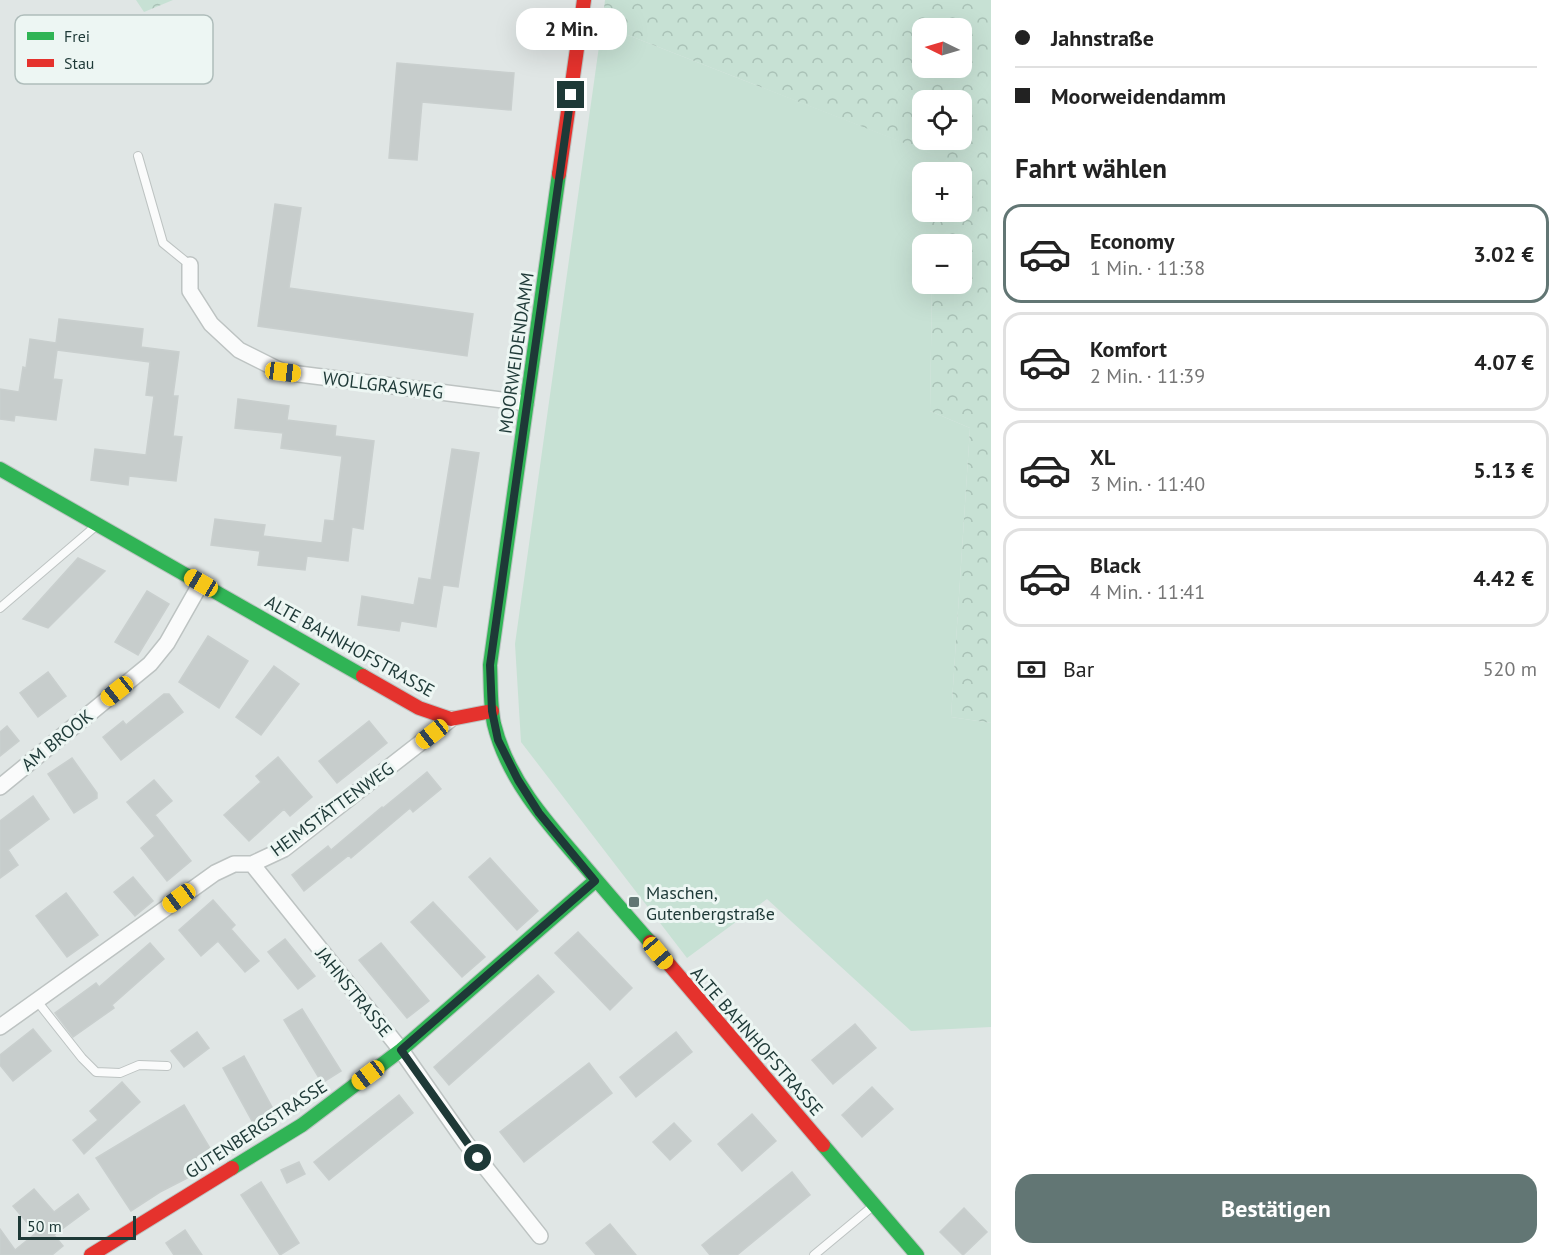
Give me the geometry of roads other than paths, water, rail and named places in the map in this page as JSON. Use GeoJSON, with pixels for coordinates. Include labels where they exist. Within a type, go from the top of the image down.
{"type":"FeatureCollection","features":[{"type":"Feature","properties":{"kind":"street","name":"MOORWEIDENDAMM"},"geometry":{"type":"LineString","coordinates":[[492,711],[490,665],[584,0]]}},
{"type":"Feature","properties":{"kind":"street","name":"WOLLGRASWEG"},"geometry":{"type":"LineString","coordinates":[[190,265],[190,291],[211,324],[239,350],[283,372],[526,403]]}},
{"type":"Feature","properties":{"kind":"street","name":"ALTE BAHNHOFSTRASSE"},"geometry":{"type":"LineString","coordinates":[[0,469],[419,708],[451,719]]}},
{"type":"Feature","properties":{"kind":"street","name":"AM BROOK"},"geometry":{"type":"LineString","coordinates":[[0,787],[150,664],[167,643],[201,583]]}},
{"type":"Feature","properties":{"kind":"street"},"geometry":{"type":"LineString","coordinates":[[451,719],[492,711]]}},
{"type":"Feature","properties":{"kind":"street","name":"ALTE BAHNHOFSTRASSE"},"geometry":{"type":"LineString","coordinates":[[492,711],[498,740],[518,780],[539,813],[917,1255]]}},
{"type":"Feature","properties":{"kind":"street","name":"HEIMSTÄTTENWEG"},"geometry":{"type":"LineString","coordinates":[[0,1027],[215,873],[234,864],[252,864],[284,849],[451,719]]}},
{"type":"Feature","properties":{"kind":"street","name":"JAHNSTRASSE"},"geometry":{"type":"LineString","coordinates":[[252,864],[401,1050],[466,1143],[540,1236]]}},
{"type":"Feature","properties":{"kind":"street","name":"GUTENBERGSTRASSE"},"geometry":{"type":"LineString","coordinates":[[91,1255],[302,1125],[401,1050],[595,881]]}},
{"type":"Feature","properties":{"kind":"lane"},"geometry":{"type":"LineString","coordinates":[[138,156],[163,243],[190,265]]}},
{"type":"Feature","properties":{"kind":"lane"},"geometry":{"type":"LineString","coordinates":[[0,608],[98,524]]}},
{"type":"Feature","properties":{"kind":"lane"},"geometry":{"type":"LineString","coordinates":[[37,1001],[82,1058],[96,1072],[120,1074],[139,1065],[167,1066]]}},
{"type":"Feature","properties":{"kind":"lane"},"geometry":{"type":"LineString","coordinates":[[814,1255],[874,1205]]}},
{"type":"Feature","properties":{"kind":"place","name":"Maschen, Gutenbergstraße"},"geometry":{"type":"Point","coordinates":[634,902]}}]}
